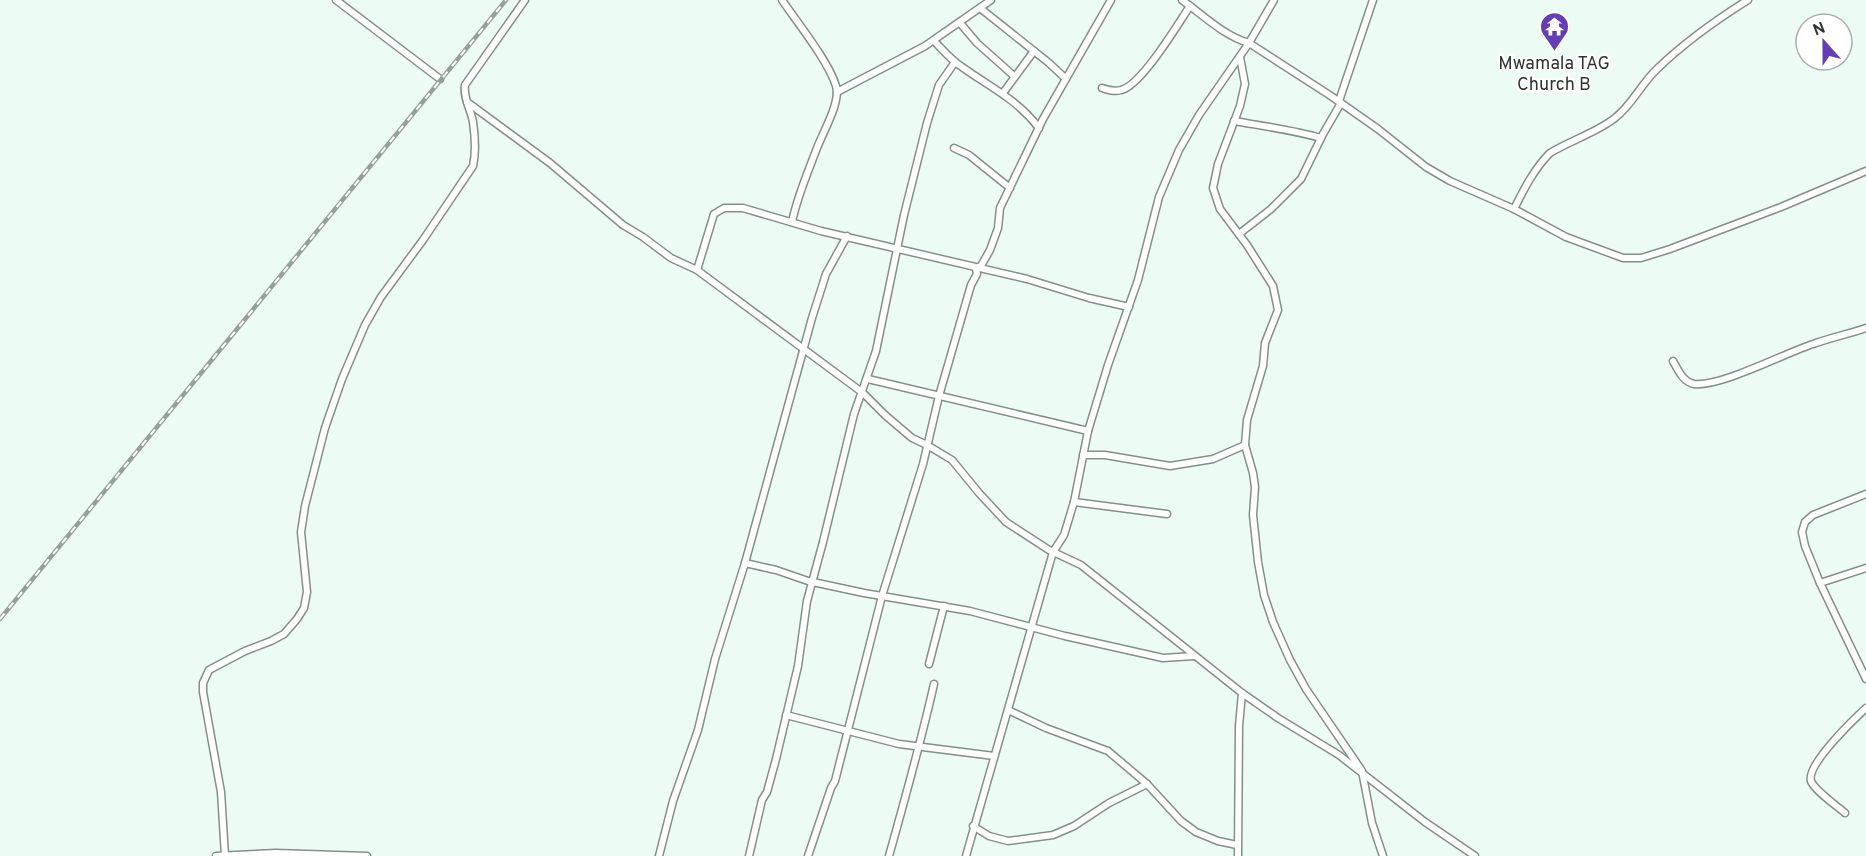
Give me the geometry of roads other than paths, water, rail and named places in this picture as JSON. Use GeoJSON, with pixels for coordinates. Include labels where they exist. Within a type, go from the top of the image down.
{"type":"FeatureCollection","features":[{"type":"Feature","properties":{"kind":"street"},"geometry":{"type":"LineString","coordinates":[[336,0],[440,79]]}},
{"type":"Feature","properties":{"kind":"street"},"geometry":{"type":"LineString","coordinates":[[225,856],[221,792],[203,683],[209,670],[284,634],[303,608],[307,592],[301,532],[305,506],[325,428],[342,380],[365,325],[381,297],[473,166],[475,157],[473,123],[464,90],[467,81],[525,0]]}},
{"type":"Feature","properties":{"kind":"street"},"geometry":{"type":"LineString","coordinates":[[782,0],[824,62],[837,92],[792,222]]}},
{"type":"Feature","properties":{"kind":"street"},"geometry":{"type":"LineString","coordinates":[[837,92],[934,41],[991,0]]}},
{"type":"Feature","properties":{"kind":"street"},"geometry":{"type":"LineString","coordinates":[[976,268],[981,266],[990,250],[998,228],[1000,208],[1039,128],[1065,78],[1111,0]]}},
{"type":"Feature","properties":{"kind":"street"},"geometry":{"type":"LineString","coordinates":[[1182,0],[1226,32],[1239,40],[1249,42],[1340,102],[1439,175],[1514,209],[1585,246],[1623,258],[1641,258],[1663,252],[1761,215],[1866,171]]}},
{"type":"Feature","properties":{"kind":"street"},"geometry":{"type":"LineString","coordinates":[[966,856],[1053,552],[1064,535],[1074,502],[1088,431],[1129,307],[1159,197],[1179,150],[1209,99],[1240,57],[1274,0]]}},
{"type":"Feature","properties":{"kind":"street"},"geometry":{"type":"LineString","coordinates":[[1239,234],[1271,209],[1301,179],[1340,102],[1372,2],[1365,0]]}},
{"type":"Feature","properties":{"kind":"street"},"geometry":{"type":"LineString","coordinates":[[1514,209],[1543,160],[1551,153],[1612,121],[1624,111],[1640,87],[1657,69],[1722,17],[1748,0]]}},
{"type":"Feature","properties":{"kind":"street"},"geometry":{"type":"LineString","coordinates":[[1102,88],[1120,91],[1130,84],[1158,55],[1190,6]]}},
{"type":"Feature","properties":{"kind":"street"},"geometry":{"type":"LineString","coordinates":[[980,8],[1065,78]]}},
{"type":"Feature","properties":{"kind":"street"},"geometry":{"type":"LineString","coordinates":[[960,23],[977,43],[1014,76]]}},
{"type":"Feature","properties":{"kind":"street"},"geometry":{"type":"LineString","coordinates":[[934,41],[955,62],[1003,93],[1028,114],[1039,128]]}},
{"type":"Feature","properties":{"kind":"street"},"geometry":{"type":"LineString","coordinates":[[1003,93],[1034,51]]}},
{"type":"Feature","properties":{"kind":"street"},"geometry":{"type":"LineString","coordinates":[[1240,57],[1245,84],[1218,164],[1213,188],[1220,209],[1273,286],[1278,310],[1265,343],[1263,366],[1247,420],[1245,445],[1254,480],[1253,515],[1258,562],[1264,595],[1273,622],[1306,689],[1362,771],[1372,823],[1383,856]]}},
{"type":"Feature","properties":{"kind":"street"},"geometry":{"type":"LineString","coordinates":[[749,856],[762,800],[767,792],[776,759],[798,666],[807,601],[854,414],[868,380],[876,351],[904,215],[935,95],[945,74],[955,62]]}},
{"type":"Feature","properties":{"kind":"street"},"geometry":{"type":"LineString","coordinates":[[467,102],[571,180],[623,225],[671,258],[697,270],[863,393],[912,438],[952,460],[1006,522],[1053,552],[1075,562],[1105,583],[1242,693],[1278,718],[1339,754],[1425,822],[1473,854]]}},
{"type":"Feature","properties":{"kind":"street"},"geometry":{"type":"LineString","coordinates":[[1234,121],[1302,132],[1321,138]]}},
{"type":"Feature","properties":{"kind":"street"},"geometry":{"type":"LineString","coordinates":[[954,148],[969,155],[1010,188]]}},
{"type":"Feature","properties":{"kind":"street"},"geometry":{"type":"LineString","coordinates":[[697,270],[714,214],[724,208],[743,208],[1129,307]]}},
{"type":"Feature","properties":{"kind":"street"},"geometry":{"type":"LineString","coordinates":[[659,856],[673,801],[698,730],[715,659],[745,563],[812,318],[826,274],[847,236]]}},
{"type":"Feature","properties":{"kind":"street"},"geometry":{"type":"LineString","coordinates":[[808,856],[835,782],[882,596],[927,445],[968,293],[977,274],[976,268]]}},
{"type":"Feature","properties":{"kind":"street"},"geometry":{"type":"LineString","coordinates":[[1673,361],[1686,381],[1693,384],[1706,383],[1747,371],[1814,344],[1866,328]]}},
{"type":"Feature","properties":{"kind":"street"},"geometry":{"type":"LineString","coordinates":[[868,380],[1088,431]]}},
{"type":"Feature","properties":{"kind":"street"},"geometry":{"type":"LineString","coordinates":[[1083,455],[1105,455],[1170,466],[1213,459],[1245,445]]}},
{"type":"Feature","properties":{"kind":"street"},"geometry":{"type":"LineString","coordinates":[[1866,494],[1813,515],[1805,522],[1802,532],[1805,546],[1821,583],[1866,679]]}},
{"type":"Feature","properties":{"kind":"street"},"geometry":{"type":"LineString","coordinates":[[1074,502],[1167,514]]}},
{"type":"Feature","properties":{"kind":"street"},"geometry":{"type":"LineString","coordinates":[[745,563],[813,582],[944,606],[1163,658],[1194,656]]}},
{"type":"Feature","properties":{"kind":"street"},"geometry":{"type":"LineString","coordinates":[[1821,583],[1866,568]]}},
{"type":"Feature","properties":{"kind":"street"},"geometry":{"type":"LineString","coordinates":[[929,664],[944,606]]}},
{"type":"Feature","properties":{"kind":"street"},"geometry":{"type":"LineString","coordinates":[[889,856],[914,770],[934,684]]}},
{"type":"Feature","properties":{"kind":"street"},"geometry":{"type":"LineString","coordinates":[[1238,856],[1239,726],[1242,693]]}},
{"type":"Feature","properties":{"kind":"street"},"geometry":{"type":"LineString","coordinates":[[1845,813],[1812,784],[1810,776],[1815,765],[1847,725],[1866,708]]}},
{"type":"Feature","properties":{"kind":"street"},"geometry":{"type":"LineString","coordinates":[[1008,710],[1046,728],[1108,751],[1147,784],[1181,821],[1196,832],[1218,841],[1237,845]]}},
{"type":"Feature","properties":{"kind":"street"},"geometry":{"type":"LineString","coordinates":[[786,716],[918,747],[994,756]]}},
{"type":"Feature","properties":{"kind":"street"},"geometry":{"type":"LineString","coordinates":[[973,826],[989,836],[1008,841],[1053,835],[1074,826],[1147,784]]}},
{"type":"Feature","properties":{"kind":"street"},"geometry":{"type":"LineString","coordinates":[[216,856],[276,853],[367,856]]}},
{"type":"Feature","properties":{"kind":"street"},"geometry":{"type":"LineString","coordinates":[[1460,856],[1473,854]]}},
{"type":"Feature","properties":{"kind":"railway"},"geometry":{"type":"LineString","coordinates":[[0,619],[506,0]]}},
{"type":"Feature","properties":{"kind":"place","name":"Mwamala TAG Church B"},"geometry":{"type":"Point","coordinates":[1554,52]}}]}
